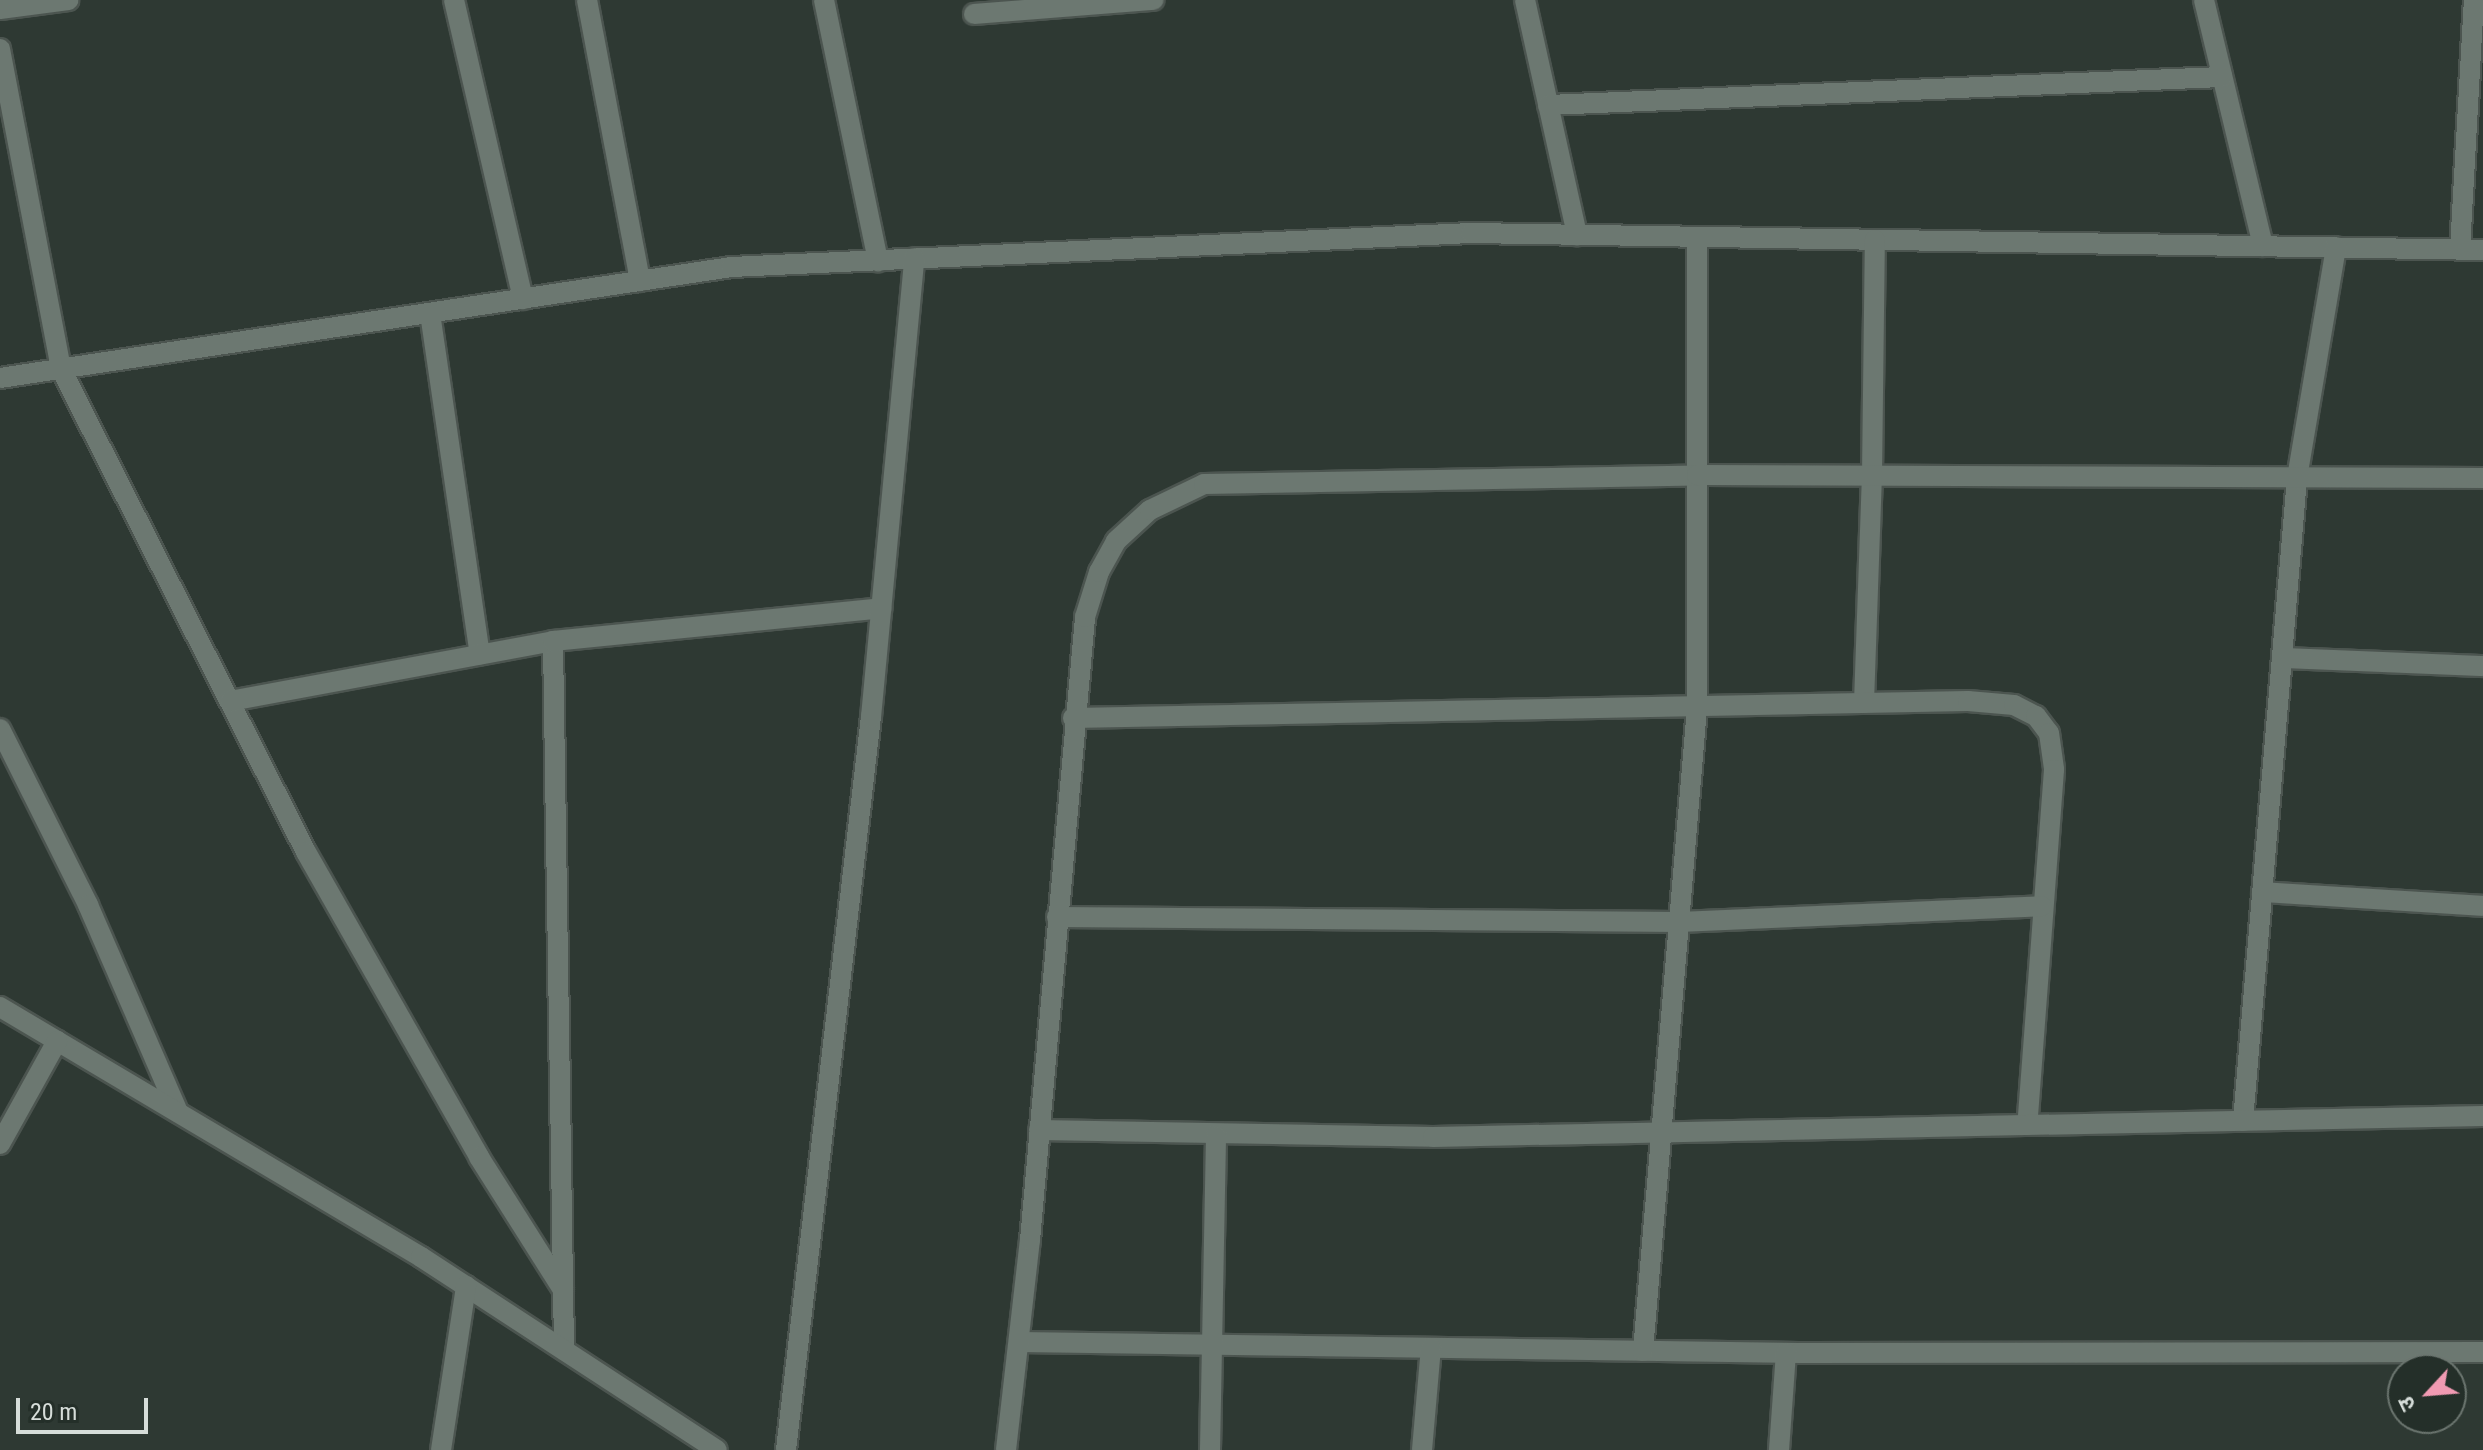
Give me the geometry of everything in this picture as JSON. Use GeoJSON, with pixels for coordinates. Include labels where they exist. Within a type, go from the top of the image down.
{"type":"FeatureCollection","features":[{"type":"Feature","properties":{"kind":"street"},"geometry":{"type":"LineString","coordinates":[[0,9],[68,0]]}},
{"type":"Feature","properties":{"kind":"street"},"geometry":{"type":"LineString","coordinates":[[454,0],[523,299]]}},
{"type":"Feature","properties":{"kind":"street"},"geometry":{"type":"LineString","coordinates":[[587,0],[640,281]]}},
{"type":"Feature","properties":{"kind":"street"},"geometry":{"type":"LineString","coordinates":[[824,0],[878,261]]}},
{"type":"Feature","properties":{"kind":"street"},"geometry":{"type":"LineString","coordinates":[[974,14],[1153,0]]}},
{"type":"Feature","properties":{"kind":"street"},"geometry":{"type":"LineString","coordinates":[[1525,0],[1577,235]]}},
{"type":"Feature","properties":{"kind":"street"},"geometry":{"type":"LineString","coordinates":[[2204,0],[2263,246]]}},
{"type":"Feature","properties":{"kind":"street"},"geometry":{"type":"LineString","coordinates":[[2460,249],[2477,6]]}},
{"type":"Feature","properties":{"kind":"street"},"geometry":{"type":"LineString","coordinates":[[0,49],[8,116],[61,369],[306,852],[479,1157],[563,1290]]}},
{"type":"Feature","properties":{"kind":"street"},"geometry":{"type":"LineString","coordinates":[[1548,105],[2222,77]]}},
{"type":"Feature","properties":{"kind":"street"},"geometry":{"type":"LineString","coordinates":[[0,378],[731,267],[1471,233],[2483,250]]}},
{"type":"Feature","properties":{"kind":"street"},"geometry":{"type":"LineString","coordinates":[[1643,1351],[1697,708],[1697,237]]}},
{"type":"Feature","properties":{"kind":"street"},"geometry":{"type":"LineString","coordinates":[[1864,703],[1872,475],[1875,240]]}},
{"type":"Feature","properties":{"kind":"street"},"geometry":{"type":"LineString","coordinates":[[2243,1121],[2297,478],[2336,247]]}},
{"type":"Feature","properties":{"kind":"street"},"geometry":{"type":"LineString","coordinates":[[786,1450],[881,608],[914,258]]}},
{"type":"Feature","properties":{"kind":"street"},"geometry":{"type":"LineString","coordinates":[[430,313],[480,654]]}},
{"type":"Feature","properties":{"kind":"street"},"geometry":{"type":"LineString","coordinates":[[1006,1450],[1019,1342],[1073,718],[1085,617],[1099,572],[1116,541],[1150,510],[1204,484],[1697,475],[2483,478]]}},
{"type":"Feature","properties":{"kind":"street"},"geometry":{"type":"LineString","coordinates":[[230,701],[553,641],[881,608]]}},
{"type":"Feature","properties":{"kind":"street"},"geometry":{"type":"LineString","coordinates":[[553,641],[564,1350]]}},
{"type":"Feature","properties":{"kind":"street"},"geometry":{"type":"LineString","coordinates":[[2282,658],[2483,666]]}},
{"type":"Feature","properties":{"kind":"street"},"geometry":{"type":"LineString","coordinates":[[1073,718],[1968,701],[2014,705],[2036,716],[2049,733],[2054,770],[2027,1125]]}},
{"type":"Feature","properties":{"kind":"street"},"geometry":{"type":"LineString","coordinates":[[0,729],[88,905],[178,1112]]}},
{"type":"Feature","properties":{"kind":"street"},"geometry":{"type":"LineString","coordinates":[[2262,892],[2483,906]]}},
{"type":"Feature","properties":{"kind":"street"},"geometry":{"type":"LineString","coordinates":[[1057,917],[1679,922],[2042,906]]}},
{"type":"Feature","properties":{"kind":"street"},"geometry":{"type":"LineString","coordinates":[[0,1007],[466,1286],[717,1450]]}},
{"type":"Feature","properties":{"kind":"street"},"geometry":{"type":"LineString","coordinates":[[0,1144],[57,1041]]}},
{"type":"Feature","properties":{"kind":"street"},"geometry":{"type":"LineString","coordinates":[[1039,1130],[1216,1136],[1661,1132],[2483,1116]]}},
{"type":"Feature","properties":{"kind":"street"},"geometry":{"type":"LineString","coordinates":[[1210,1450],[1215,1345],[1216,1136]]}},
{"type":"Feature","properties":{"kind":"street"},"geometry":{"type":"LineString","coordinates":[[441,1450],[466,1286]]}},
{"type":"Feature","properties":{"kind":"street"},"geometry":{"type":"LineString","coordinates":[[1019,1342],[1786,1353],[2483,1352]]}},
{"type":"Feature","properties":{"kind":"street"},"geometry":{"type":"LineString","coordinates":[[1422,1450],[1431,1348]]}},
{"type":"Feature","properties":{"kind":"street"},"geometry":{"type":"LineString","coordinates":[[1779,1450],[1786,1353]]}}]}
